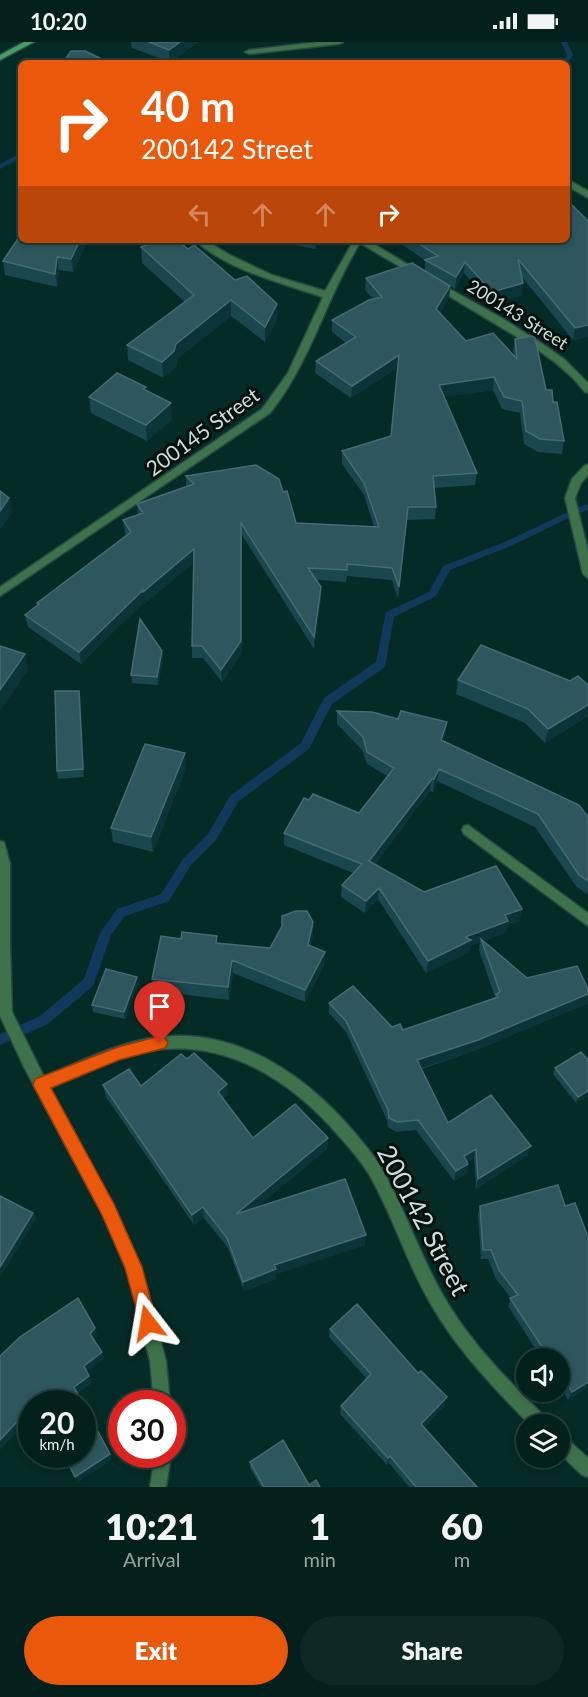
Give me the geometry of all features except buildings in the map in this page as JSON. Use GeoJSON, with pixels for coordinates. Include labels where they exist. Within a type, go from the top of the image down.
{"type":"FeatureCollection","features":[{"type":"Feature","properties":{"kind":"street"},"geometry":{"type":"LineString","coordinates":[[0,58],[30,42]]}},
{"type":"Feature","properties":{"kind":"street"},"geometry":{"type":"LineString","coordinates":[[249,52],[339,42]]}},
{"type":"Feature","properties":{"kind":"street"},"geometry":{"type":"LineString","coordinates":[[570,184],[588,195]]}},
{"type":"Feature","properties":{"kind":"street"},"geometry":{"type":"LineString","coordinates":[[205,243],[227,257],[269,277],[327,295]]}},
{"type":"Feature","properties":{"kind":"street","name":"200145 Street"},"geometry":{"type":"LineString","coordinates":[[0,592],[266,411],[287,385],[343,261],[357,243]]}},
{"type":"Feature","properties":{"kind":"street","name":"200143 Street"},"geometry":{"type":"LineString","coordinates":[[364,243],[518,333],[573,371],[588,390]]}},
{"type":"Feature","properties":{"kind":"street"},"geometry":{"type":"LineString","coordinates":[[588,468],[576,482],[570,498],[588,574]]}},
{"type":"Feature","properties":{"kind":"street"},"geometry":{"type":"LineString","coordinates":[[468,830],[588,920]]}},
{"type":"Feature","properties":{"kind":"street"},"geometry":{"type":"LineString","coordinates":[[0,846],[4,864],[5,1012],[29,1063],[108,1210],[134,1267],[158,1361],[161,1390]]}},
{"type":"Feature","properties":{"kind":"street","name":"200142 Street"},"geometry":{"type":"LineString","coordinates":[[41,1085],[118,1054],[160,1043],[206,1043],[255,1057],[286,1077],[324,1106],[373,1167],[445,1314],[472,1353],[530,1414]]}},
{"type":"Feature","properties":{"kind":"street"},"geometry":{"type":"LineString","coordinates":[[570,1453],[588,1469]]}},
{"type":"Feature","properties":{"kind":"street"},"geometry":{"type":"LineString","coordinates":[[158,1487],[161,1468]]}},
{"type":"Feature","properties":{"kind":"waterway"},"geometry":{"type":"LineString","coordinates":[[564,42],[570,55],[567,60]]}},
{"type":"Feature","properties":{"kind":"waterway"},"geometry":{"type":"LineString","coordinates":[[0,167],[18,157]]}},
{"type":"Feature","properties":{"kind":"waterway"},"geometry":{"type":"LineString","coordinates":[[579,510],[588,507]]}},
{"type":"Feature","properties":{"kind":"waterway"},"geometry":{"type":"LineString","coordinates":[[0,1040],[44,1020],[89,982],[106,933],[121,912],[165,898],[187,862],[212,837],[234,799],[305,746],[328,701],[381,664],[389,615],[433,594],[446,568],[510,543],[570,514]]}},
{"type":"Feature","properties":{"kind":"route"},"geometry":{"type":"LineString","coordinates":[[148,1323],[134,1267],[108,1210],[41,1085],[118,1054],[160,1043]]}}]}
